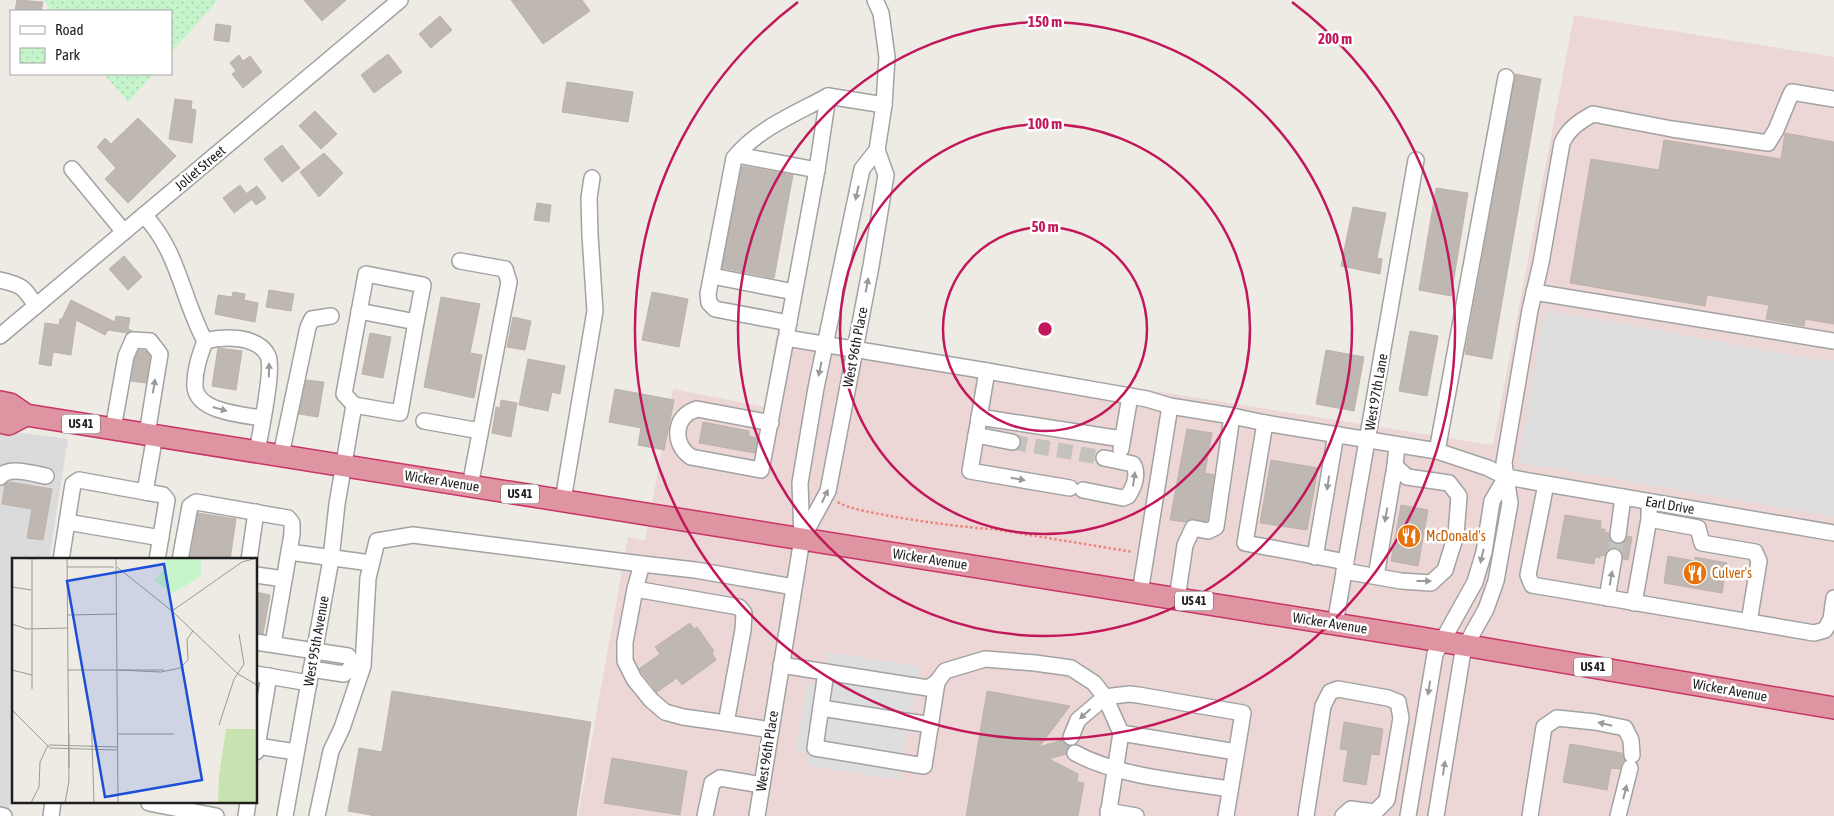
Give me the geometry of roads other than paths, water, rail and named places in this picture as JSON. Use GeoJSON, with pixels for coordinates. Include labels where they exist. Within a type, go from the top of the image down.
{"type":"FeatureCollection","features":[{"type":"Feature","properties":{"kind":"highway","name":"Wicker Avenue"},"geometry":{"type":"LineString","coordinates":[[0,402],[10,404],[26,415],[1466,645],[1834,708]]}},
{"type":"Feature","properties":{"kind":"highway","name":"Wicker Avenue"},"geometry":{"type":"LineString","coordinates":[[0,422],[9,424],[26,415]]}},
{"type":"Feature","properties":{"kind":"street","name":"West 96th Place"},"geometry":{"type":"LineString","coordinates":[[802,539],[828,491],[886,175],[877,150],[884,106],[887,56],[881,13],[875,0]]}},
{"type":"Feature","properties":{"kind":"street","name":"Joliet Street"},"geometry":{"type":"LineString","coordinates":[[0,336],[397,1]]}},
{"type":"Feature","properties":{"kind":"street"},"geometry":{"type":"LineString","coordinates":[[1436,451],[1506,77]]}},
{"type":"Feature","properties":{"kind":"street"},"geometry":{"type":"LineString","coordinates":[[1436,816],[1456,690],[1466,645],[1486,609],[1496,581],[1510,503],[1504,463],[1534,292],[1562,143],[1565,136],[1582,120],[1593,114],[1672,129],[1768,143],[1776,130],[1792,92],[1834,99]]}},
{"type":"Feature","properties":{"kind":"street"},"geometry":{"type":"LineString","coordinates":[[770,423],[697,409],[688,412],[680,422],[679,442],[683,452],[691,457],[762,470],[817,170],[828,96]]}},
{"type":"Feature","properties":{"kind":"street"},"geometry":{"type":"LineString","coordinates":[[789,323],[715,309],[709,303],[708,294],[734,158],[743,147],[759,134],[828,96],[884,106]]}},
{"type":"Feature","properties":{"kind":"street","name":"West 96th Place"},"geometry":{"type":"LineString","coordinates":[[756,816],[802,539],[800,483],[825,346],[862,169],[877,150]]}},
{"type":"Feature","properties":{"kind":"street"},"geometry":{"type":"LineString","coordinates":[[737,155],[817,170]]}},
{"type":"Feature","properties":{"kind":"street","name":"West 97th Lane"},"geometry":{"type":"LineString","coordinates":[[1335,624],[1416,160]]}},
{"type":"Feature","properties":{"kind":"street"},"geometry":{"type":"LineString","coordinates":[[72,169],[124,232]]}},
{"type":"Feature","properties":{"kind":"street"},"geometry":{"type":"LineString","coordinates":[[562,500],[595,311],[589,198],[592,178]]}},
{"type":"Feature","properties":{"kind":"street"},"geometry":{"type":"LineString","coordinates":[[144,216],[154,226],[177,267],[197,327],[205,341],[198,363],[195,389],[203,402],[212,408],[262,418]]}},
{"type":"Feature","properties":{"kind":"street"},"geometry":{"type":"LineString","coordinates":[[460,261],[505,269],[509,282],[470,486]]}},
{"type":"Feature","properties":{"kind":"street"},"geometry":{"type":"LineString","coordinates":[[366,274],[423,284],[400,413],[354,404],[344,394],[347,378],[355,373],[362,312],[366,274]]}},
{"type":"Feature","properties":{"kind":"street"},"geometry":{"type":"LineString","coordinates":[[712,276],[794,292]]}},
{"type":"Feature","properties":{"kind":"street"},"geometry":{"type":"LineString","coordinates":[[0,280],[19,285],[28,293],[36,306]]}},
{"type":"Feature","properties":{"kind":"street"},"geometry":{"type":"LineString","coordinates":[[1534,292],[1834,341]]}},
{"type":"Feature","properties":{"kind":"street"},"geometry":{"type":"LineString","coordinates":[[362,312],[416,322]]}},
{"type":"Feature","properties":{"kind":"street"},"geometry":{"type":"LineString","coordinates":[[280,456],[308,327],[312,319],[331,316]]}},
{"type":"Feature","properties":{"kind":"street"},"geometry":{"type":"LineString","coordinates":[[205,341],[221,337],[246,340],[261,346],[269,357],[268,377],[257,452]]}},
{"type":"Feature","properties":{"kind":"street","name":"Earl Drive"},"geometry":{"type":"LineString","coordinates":[[786,338],[825,346],[987,371],[1130,396],[1170,406],[1265,423],[1436,451],[1488,468],[1506,477],[1834,533]]}},
{"type":"Feature","properties":{"kind":"street"},"geometry":{"type":"LineString","coordinates":[[112,429],[126,356],[133,340],[150,341],[160,354],[145,492]]}},
{"type":"Feature","properties":{"kind":"street"},"geometry":{"type":"LineString","coordinates":[[987,371],[970,471],[1123,498],[1128,496],[1135,484],[1135,468],[1133,464],[1111,459],[1122,439],[1130,396]]}},
{"type":"Feature","properties":{"kind":"street","name":"West 95th Avenue"},"geometry":{"type":"LineString","coordinates":[[285,816],[330,559],[343,465],[354,404]]}},
{"type":"Feature","properties":{"kind":"street"},"geometry":{"type":"LineString","coordinates":[[1140,593],[1170,406]]}},
{"type":"Feature","properties":{"kind":"street"},"geometry":{"type":"LineString","coordinates":[[1177,599],[1185,545],[1193,528],[1208,531],[1216,526],[1232,416]]}},
{"type":"Feature","properties":{"kind":"street"},"geometry":{"type":"LineString","coordinates":[[979,417],[1122,439]]}},
{"type":"Feature","properties":{"kind":"street"},"geometry":{"type":"LineString","coordinates":[[424,420],[480,431]]}},
{"type":"Feature","properties":{"kind":"street"},"geometry":{"type":"LineString","coordinates":[[1265,423],[1245,543],[1315,557],[1376,576],[1431,583],[1445,570],[1456,535],[1459,496],[1449,483],[1407,477],[1395,466]]}},
{"type":"Feature","properties":{"kind":"street"},"geometry":{"type":"LineString","coordinates":[[1315,557],[1336,434]]}},
{"type":"Feature","properties":{"kind":"street"},"geometry":{"type":"LineString","coordinates":[[976,435],[1012,442]]}},
{"type":"Feature","properties":{"kind":"street"},"geometry":{"type":"LineString","coordinates":[[1376,576],[1397,444]]}},
{"type":"Feature","properties":{"kind":"street"},"geometry":{"type":"LineString","coordinates":[[0,477],[3,473],[12,471],[46,476]]}},
{"type":"Feature","properties":{"kind":"street"},"geometry":{"type":"LineString","coordinates":[[1408,816],[1435,654],[1475,582],[1484,552],[1492,501],[1506,477]]}},
{"type":"Feature","properties":{"kind":"street"},"geometry":{"type":"LineString","coordinates":[[61,558],[73,484],[79,480],[163,495],[167,500],[157,558]]}},
{"type":"Feature","properties":{"kind":"street"},"geometry":{"type":"LineString","coordinates":[[1546,484],[1528,575],[1532,585],[1814,633],[1825,630],[1830,619],[1834,598]]}},
{"type":"Feature","properties":{"kind":"street"},"geometry":{"type":"LineString","coordinates":[[1618,534],[1623,497]]}},
{"type":"Feature","properties":{"kind":"street"},"geometry":{"type":"LineString","coordinates":[[1634,603],[1649,519],[1649,501]]}},
{"type":"Feature","properties":{"kind":"street"},"geometry":{"type":"LineString","coordinates":[[180,558],[190,506],[196,502],[288,518],[292,523],[292,534],[273,644]]}},
{"type":"Feature","properties":{"kind":"street"},"geometry":{"type":"LineString","coordinates":[[249,558],[256,512]]}},
{"type":"Feature","properties":{"kind":"street"},"geometry":{"type":"LineString","coordinates":[[1649,519],[1698,528],[1702,543],[1755,552],[1759,560],[1748,622]]}},
{"type":"Feature","properties":{"kind":"street"},"geometry":{"type":"LineString","coordinates":[[67,522],[161,538]]}},
{"type":"Feature","properties":{"kind":"street"},"geometry":{"type":"LineString","coordinates":[[317,816],[331,751],[342,728],[358,666],[368,578],[377,541],[413,535],[695,570],[794,587]]}},
{"type":"Feature","properties":{"kind":"street"},"geometry":{"type":"LineString","coordinates":[[289,552],[371,563]]}},
{"type":"Feature","properties":{"kind":"street"},"geometry":{"type":"LineString","coordinates":[[1607,598],[1614,558]]}},
{"type":"Feature","properties":{"kind":"street"},"geometry":{"type":"LineString","coordinates":[[642,564],[635,589],[625,642],[625,661],[634,679],[650,700],[665,712],[683,717],[770,730]]}},
{"type":"Feature","properties":{"kind":"street"},"geometry":{"type":"LineString","coordinates":[[258,574],[284,579]]}},
{"type":"Feature","properties":{"kind":"street"},"geometry":{"type":"LineString","coordinates":[[635,589],[739,607],[744,613],[743,630],[726,722]]}},
{"type":"Feature","properties":{"kind":"street"},"geometry":{"type":"LineString","coordinates":[[258,642],[348,656],[358,666]]}},
{"type":"Feature","properties":{"kind":"street"},"geometry":{"type":"LineString","coordinates":[[781,664],[928,688],[937,682],[944,671],[985,659],[1071,668],[1094,683],[1105,697],[1121,733],[1108,814],[1136,816]]}},
{"type":"Feature","properties":{"kind":"street"},"geometry":{"type":"LineString","coordinates":[[258,734],[262,675],[310,676],[344,674],[358,666]]}},
{"type":"Feature","properties":{"kind":"street"},"geometry":{"type":"LineString","coordinates":[[826,672],[815,748],[924,766],[937,682]]}},
{"type":"Feature","properties":{"kind":"street"},"geometry":{"type":"LineString","coordinates":[[1306,816],[1323,706],[1330,692],[1338,689],[1388,698],[1398,702],[1401,718],[1387,800],[1375,812],[1351,809],[1343,816]]}},
{"type":"Feature","properties":{"kind":"street"},"geometry":{"type":"LineString","coordinates":[[1071,737],[1078,720],[1105,697],[1129,694],[1138,695],[1243,713],[1226,816]]}},
{"type":"Feature","properties":{"kind":"street"},"geometry":{"type":"LineString","coordinates":[[821,708],[931,725]]}},
{"type":"Feature","properties":{"kind":"street"},"geometry":{"type":"LineString","coordinates":[[1530,816],[1544,727],[1557,718],[1595,722],[1625,728],[1631,740],[1631,761],[1618,816]]}},
{"type":"Feature","properties":{"kind":"street"},"geometry":{"type":"LineString","coordinates":[[1121,733],[1236,752]]}},
{"type":"Feature","properties":{"kind":"street"},"geometry":{"type":"LineString","coordinates":[[258,749],[296,752]]}},
{"type":"Feature","properties":{"kind":"street"},"geometry":{"type":"LineString","coordinates":[[1075,753],[1089,761],[1115,770],[1230,789]]}},
{"type":"Feature","properties":{"kind":"street"},"geometry":{"type":"LineString","coordinates":[[705,816],[712,782],[720,778],[762,785]]}},
{"type":"Feature","properties":{"kind":"street"},"geometry":{"type":"LineString","coordinates":[[148,807],[216,816]]}},
{"type":"Feature","properties":{"kind":"street"},"geometry":{"type":"LineString","coordinates":[[0,815],[4,816]]}},
{"type":"Feature","properties":{"kind":"tunnel"},"geometry":{"type":"LineString","coordinates":[[1012,442],[1104,458]]}},
{"type":"Feature","properties":{"kind":"tunnel"},"geometry":{"type":"LineString","coordinates":[[1614,557],[1618,535]]}},
{"type":"Feature","properties":{"kind":"place","name":"McDonald's"},"geometry":{"type":"Point","coordinates":[1409,536]}},
{"type":"Feature","properties":{"kind":"place","name":"Culver's"},"geometry":{"type":"Point","coordinates":[1695,573]}}]}
